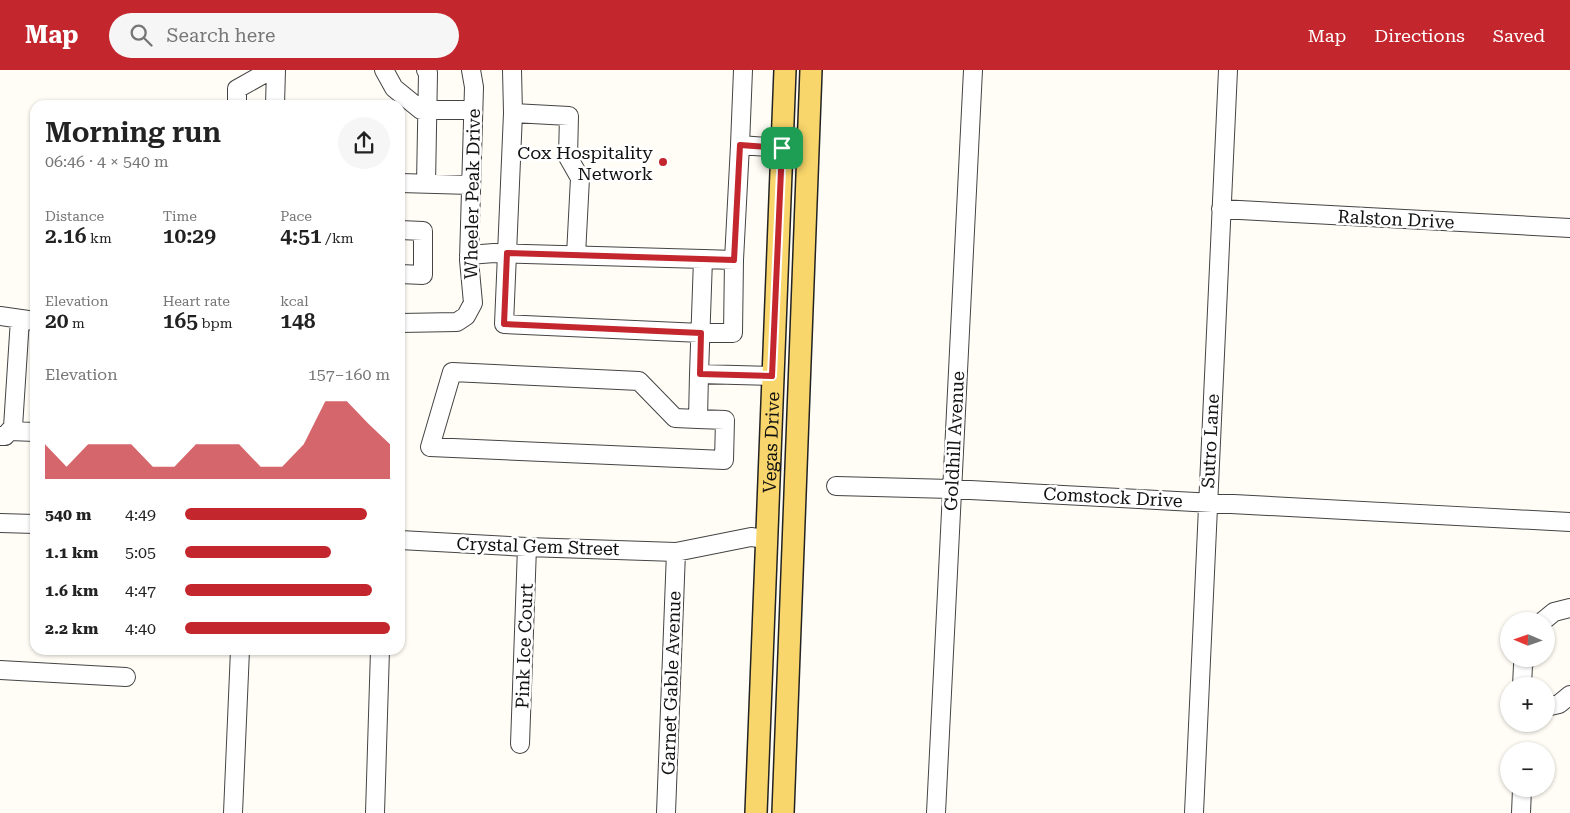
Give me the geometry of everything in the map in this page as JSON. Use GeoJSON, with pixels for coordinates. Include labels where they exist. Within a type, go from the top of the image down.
{"type":"FeatureCollection","features":[{"type":"Feature","properties":{"kind":"main road","name":"Vegas Drive"},"geometry":{"type":"LineString","coordinates":[[756,813],[784,70]]}},
{"type":"Feature","properties":{"kind":"main road","name":"Vegas Drive"},"geometry":{"type":"LineString","coordinates":[[783,813],[811,70]]}},
{"type":"Feature","properties":{"kind":"main road"},"geometry":{"type":"LineString","coordinates":[[772,376],[799,377]]}},
{"type":"Feature","properties":{"kind":"street"},"geometry":{"type":"LineString","coordinates":[[237,100],[237,90],[271,70]]}},
{"type":"Feature","properties":{"kind":"street"},"geometry":{"type":"LineString","coordinates":[[275,100],[276,70]]}},
{"type":"Feature","properties":{"kind":"street"},"geometry":{"type":"LineString","coordinates":[[384,70],[394,88],[421,110],[473,110]]}},
{"type":"Feature","properties":{"kind":"street"},"geometry":{"type":"LineString","coordinates":[[426,70],[428,73],[426,184]]}},
{"type":"Feature","properties":{"kind":"street","name":"Wheeler Peak Drive"},"geometry":{"type":"LineString","coordinates":[[405,323],[457,322],[466,316],[473,303],[469,255],[474,87],[471,70]]}},
{"type":"Feature","properties":{"kind":"street"},"geometry":{"type":"LineString","coordinates":[[512,70],[513,113],[504,324],[701,333],[734,333],[734,260],[743,70]]}},
{"type":"Feature","properties":{"kind":"street","name":"Goldhill Avenue"},"geometry":{"type":"LineString","coordinates":[[936,813],[972,70]]}},
{"type":"Feature","properties":{"kind":"street","name":"Sutro Lane"},"geometry":{"type":"LineString","coordinates":[[1194,813],[1228,70]]}},
{"type":"Feature","properties":{"kind":"street"},"geometry":{"type":"LineString","coordinates":[[513,113],[569,116],[568,157],[580,178],[576,255]]}},
{"type":"Feature","properties":{"kind":"street"},"geometry":{"type":"LineString","coordinates":[[740,145],[782,148]]}},
{"type":"Feature","properties":{"kind":"street"},"geometry":{"type":"LineString","coordinates":[[405,183],[471,185]]}},
{"type":"Feature","properties":{"kind":"street","name":"Ralston Drive"},"geometry":{"type":"LineString","coordinates":[[1221,209],[1570,228]]}},
{"type":"Feature","properties":{"kind":"street"},"geometry":{"type":"LineString","coordinates":[[405,230],[422,231],[423,275],[405,274]]}},
{"type":"Feature","properties":{"kind":"street"},"geometry":{"type":"LineString","coordinates":[[469,255],[507,253],[734,260]]}},
{"type":"Feature","properties":{"kind":"street"},"geometry":{"type":"LineString","coordinates":[[698,419],[703,259]]}},
{"type":"Feature","properties":{"kind":"street"},"geometry":{"type":"LineString","coordinates":[[0,316],[28,320],[14,427],[5,434]]}},
{"type":"Feature","properties":{"kind":"street"},"geometry":{"type":"LineString","coordinates":[[452,372],[639,381],[675,418],[698,419],[725,420],[724,460],[430,447],[452,372]]}},
{"type":"Feature","properties":{"kind":"street"},"geometry":{"type":"LineString","coordinates":[[700,374],[772,376]]}},
{"type":"Feature","properties":{"kind":"street"},"geometry":{"type":"LineString","coordinates":[[5,434],[30,432]]}},
{"type":"Feature","properties":{"kind":"street","name":"Comstock Drive"},"geometry":{"type":"LineString","coordinates":[[836,486],[952,488],[1570,522]]}},
{"type":"Feature","properties":{"kind":"street"},"geometry":{"type":"LineString","coordinates":[[0,523],[30,524]]}},
{"type":"Feature","properties":{"kind":"street","name":"Crystal Gem Street"},"geometry":{"type":"LineString","coordinates":[[405,540],[676,552],[752,537],[766,539]]}},
{"type":"Feature","properties":{"kind":"street","name":"Pink Ice Court"},"geometry":{"type":"LineString","coordinates":[[520,744],[527,547]]}},
{"type":"Feature","properties":{"kind":"street","name":"Garnet Gable Avenue"},"geometry":{"type":"LineString","coordinates":[[666,813],[676,552]]}},
{"type":"Feature","properties":{"kind":"street"},"geometry":{"type":"LineString","coordinates":[[1554,612],[1570,608]]}},
{"type":"Feature","properties":{"kind":"street"},"geometry":{"type":"LineString","coordinates":[[233,813],[240,655]]}},
{"type":"Feature","properties":{"kind":"street"},"geometry":{"type":"LineString","coordinates":[[375,813],[380,655]]}},
{"type":"Feature","properties":{"kind":"street"},"geometry":{"type":"LineString","coordinates":[[0,670],[126,677]]}},
{"type":"Feature","properties":{"kind":"street"},"geometry":{"type":"LineString","coordinates":[[1555,705],[1570,696]]}},
{"type":"Feature","properties":{"kind":"street"},"geometry":{"type":"LineString","coordinates":[[1521,813],[1522,797]]}},
{"type":"Feature","properties":{"kind":"place","name":"Cox Hospitality Network"},"geometry":{"type":"Point","coordinates":[663,162]}},
{"type":"Feature","properties":{"kind":"route"},"geometry":{"type":"LineString","coordinates":[[740,145],[782,148],[772,376],[700,374],[701,333],[504,324],[507,253],[734,260],[740,145]]}}]}
